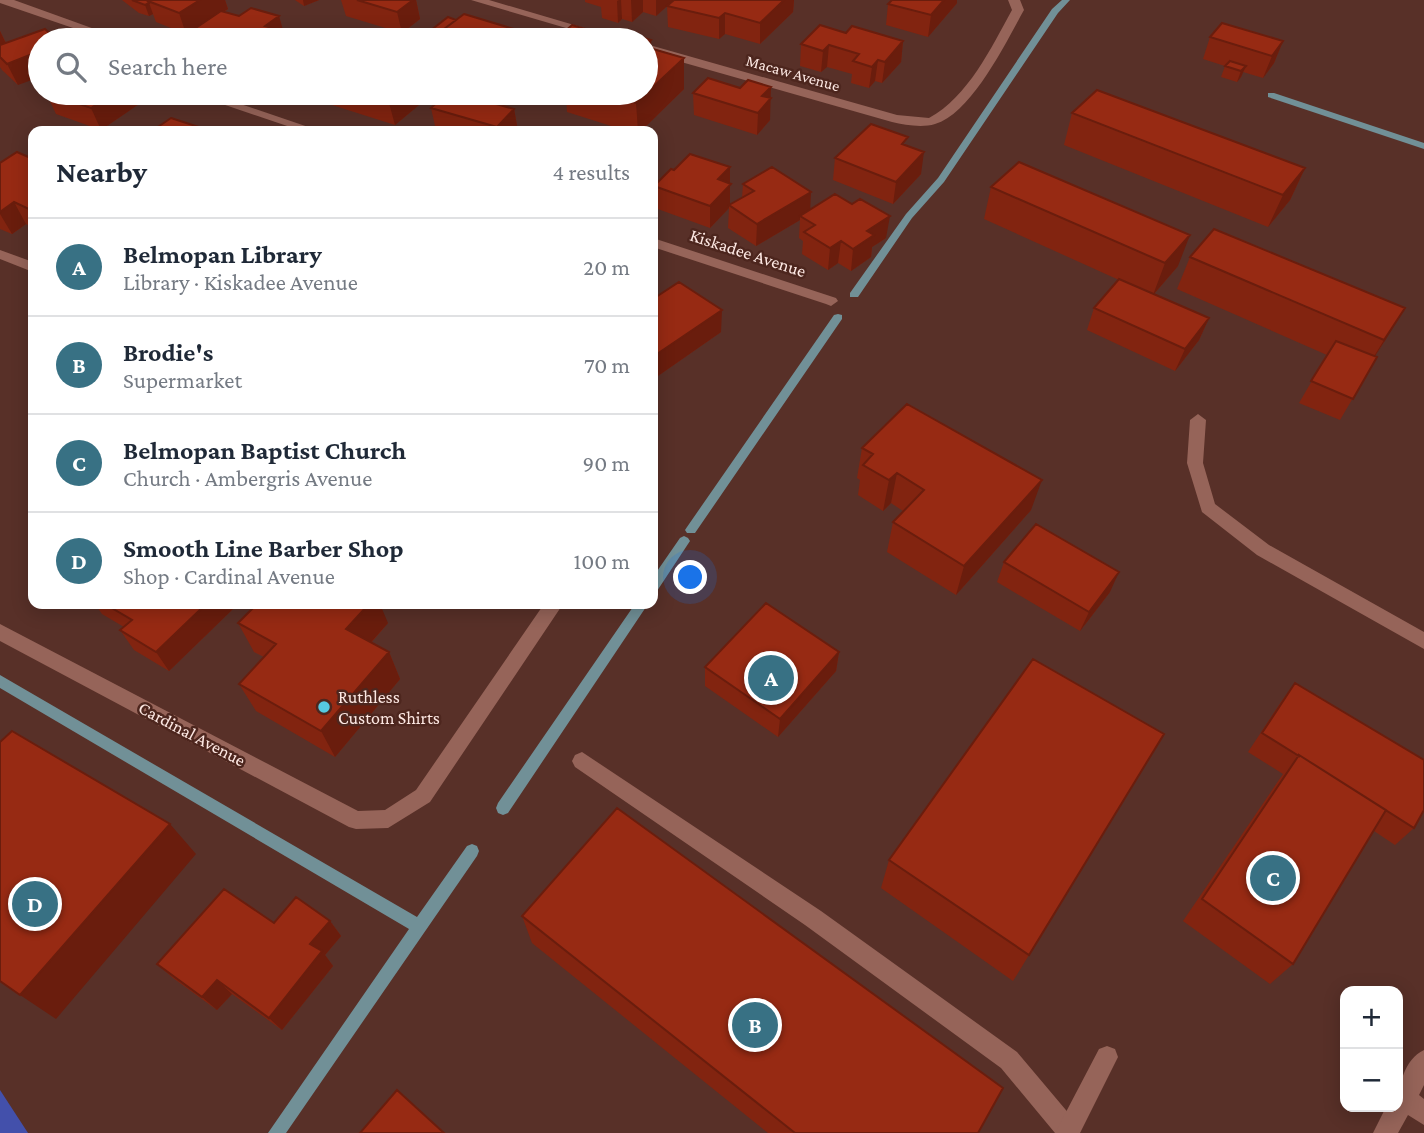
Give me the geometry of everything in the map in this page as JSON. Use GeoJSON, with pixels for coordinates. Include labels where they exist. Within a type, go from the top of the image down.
{"type":"FeatureCollection","features":[{"type":"Feature","properties":{"kind":"street"},"geometry":{"type":"LineString","coordinates":[[3,0],[89,28]]}},
{"type":"Feature","properties":{"kind":"street"},"geometry":{"type":"LineString","coordinates":[[478,0],[577,28]]}},
{"type":"Feature","properties":{"kind":"street","name":"Macaw Avenue"},"geometry":{"type":"LineString","coordinates":[[658,51],[896,119],[932,121],[949,112],[993,56],[1018,10],[1014,0]]}},
{"type":"Feature","properties":{"kind":"street"},"geometry":{"type":"LineString","coordinates":[[233,105],[298,126]]}},
{"type":"Feature","properties":{"kind":"street","name":"Kiskadee Avenue"},"geometry":{"type":"LineString","coordinates":[[658,244],[831,301]]}},
{"type":"Feature","properties":{"kind":"street"},"geometry":{"type":"LineString","coordinates":[[0,254],[28,265]]}},
{"type":"Feature","properties":{"kind":"street"},"geometry":{"type":"LineString","coordinates":[[1199,420],[1195,463],[1208,507],[1263,550],[1424,641]]}},
{"type":"Feature","properties":{"kind":"street","name":"Cardinal Avenue"},"geometry":{"type":"LineString","coordinates":[[0,632],[356,820],[388,819],[423,796],[551,609]]}},
{"type":"Feature","properties":{"kind":"street"},"geometry":{"type":"LineString","coordinates":[[582,761],[813,918],[1009,1060],[1068,1131],[1107,1057]]}},
{"type":"Feature","properties":{"kind":"street"},"geometry":{"type":"LineString","coordinates":[[1424,1062],[1403,1098],[1424,1113]]}},
{"type":"Feature","properties":{"kind":"street"},"geometry":{"type":"LineString","coordinates":[[1385,1133],[1396,1112]]}},
{"type":"Feature","properties":{"kind":"shaded area"},"geometry":{"type":"Polygon","coordinates":[[[0,1090],[28,1133],[0,1133],[0,1090]]]}},
{"type":"Feature","properties":{"kind":"building"},"geometry":{"type":"Polygon","coordinates":[[[132,0],[149,0],[149,3],[145,5],[132,0]]]}},
{"type":"Feature","properties":{"kind":"building"},"geometry":{"type":"Polygon","coordinates":[[[149,0],[200,0],[179,13],[149,0]]]}},
{"type":"Feature","properties":{"kind":"building"},"geometry":{"type":"Polygon","coordinates":[[[357,0],[413,0],[397,12],[357,0]]]}},
{"type":"Feature","properties":{"kind":"building"},"geometry":{"type":"Polygon","coordinates":[[[674,0],[784,0],[760,23],[725,13],[719,18],[667,6],[674,0]]]}},
{"type":"Feature","properties":{"kind":"building"},"geometry":{"type":"Polygon","coordinates":[[[892,0],[944,0],[931,15],[888,4],[892,0]]]}},
{"type":"Feature","properties":{"kind":"building"},"geometry":{"type":"Polygon","coordinates":[[[251,8],[279,16],[265,26],[272,28],[196,28],[221,11],[239,16],[251,8]]]}},
{"type":"Feature","properties":{"kind":"building"},"geometry":{"type":"Polygon","coordinates":[[[464,14],[510,28],[445,28],[464,14]]]}},
{"type":"Feature","properties":{"kind":"building"},"geometry":{"type":"Polygon","coordinates":[[[448,17],[456,20],[445,28],[434,28],[448,17]]]}},
{"type":"Feature","properties":{"kind":"building"},"geometry":{"type":"Polygon","coordinates":[[[1222,23],[1283,41],[1272,56],[1210,37],[1222,23]]]}},
{"type":"Feature","properties":{"kind":"building"},"geometry":{"type":"Polygon","coordinates":[[[820,25],[846,33],[852,26],[903,41],[885,62],[878,60],[872,67],[853,61],[859,54],[829,45],[823,51],[801,44],[820,25]]]}},
{"type":"Feature","properties":{"kind":"building"},"geometry":{"type":"Polygon","coordinates":[[[28,35],[28,56],[7,64],[0,57],[0,45],[28,35]]]}},
{"type":"Feature","properties":{"kind":"building"},"geometry":{"type":"Polygon","coordinates":[[[658,50],[684,58],[658,82],[658,50]]]}},
{"type":"Feature","properties":{"kind":"building"},"geometry":{"type":"Polygon","coordinates":[[[1230,61],[1246,66],[1241,71],[1225,66],[1230,61]]]}},
{"type":"Feature","properties":{"kind":"building"},"geometry":{"type":"Polygon","coordinates":[[[708,78],[740,88],[748,80],[771,87],[762,96],[771,98],[758,113],[693,93],[708,78]]]}},
{"type":"Feature","properties":{"kind":"building"},"geometry":{"type":"Polygon","coordinates":[[[1097,90],[1305,168],[1283,195],[1072,113],[1097,90]]]}},
{"type":"Feature","properties":{"kind":"building"},"geometry":{"type":"Polygon","coordinates":[[[434,105],[500,105],[514,109],[498,126],[494,126],[431,108],[434,105]]]}},
{"type":"Feature","properties":{"kind":"building"},"geometry":{"type":"Polygon","coordinates":[[[171,118],[196,126],[159,126],[171,118]]]}},
{"type":"Feature","properties":{"kind":"building"},"geometry":{"type":"Polygon","coordinates":[[[871,124],[908,137],[902,144],[924,152],[896,182],[835,158],[871,124]]]}},
{"type":"Feature","properties":{"kind":"building"},"geometry":{"type":"Polygon","coordinates":[[[17,152],[28,157],[28,209],[14,202],[0,212],[0,163],[17,152]]]}},
{"type":"Feature","properties":{"kind":"building"},"geometry":{"type":"Polygon","coordinates":[[[690,154],[730,167],[718,179],[731,184],[710,206],[658,187],[658,182],[671,169],[674,170],[690,154]]]}},
{"type":"Feature","properties":{"kind":"building"},"geometry":{"type":"Polygon","coordinates":[[[1019,162],[1190,235],[1165,263],[991,187],[1019,162]]]}},
{"type":"Feature","properties":{"kind":"building"},"geometry":{"type":"Polygon","coordinates":[[[772,167],[811,192],[757,224],[729,205],[754,191],[743,184],[772,167]]]}},
{"type":"Feature","properties":{"kind":"building"},"geometry":{"type":"Polygon","coordinates":[[[835,194],[852,204],[860,199],[890,216],[867,231],[874,235],[853,249],[841,241],[830,248],[804,232],[815,225],[800,216],[835,194]]]}},
{"type":"Feature","properties":{"kind":"building"},"geometry":{"type":"Polygon","coordinates":[[[1214,229],[1405,308],[1384,340],[1190,257],[1214,229]]]}},
{"type":"Feature","properties":{"kind":"building"},"geometry":{"type":"Polygon","coordinates":[[[1119,279],[1209,318],[1185,349],[1094,308],[1119,279]]]}},
{"type":"Feature","properties":{"kind":"building"},"geometry":{"type":"Polygon","coordinates":[[[679,282],[722,310],[658,353],[658,296],[679,282]]]}},
{"type":"Feature","properties":{"kind":"building"},"geometry":{"type":"Polygon","coordinates":[[[1336,341],[1377,357],[1353,399],[1311,381],[1336,341]]]}},
{"type":"Feature","properties":{"kind":"building"},"geometry":{"type":"Polygon","coordinates":[[[907,404],[1042,480],[964,566],[893,522],[924,490],[897,473],[889,480],[863,465],[873,454],[862,448],[907,404]]]}},
{"type":"Feature","properties":{"kind":"building"},"geometry":{"type":"Polygon","coordinates":[[[1036,524],[1119,572],[1089,612],[1004,562],[1036,524]]]}},
{"type":"Feature","properties":{"kind":"building"},"geometry":{"type":"Polygon","coordinates":[[[766,603],[839,652],[780,719],[705,667],[766,603]]]}},
{"type":"Feature","properties":{"kind":"building"},"geometry":{"type":"Polygon","coordinates":[[[113,609],[201,609],[156,652],[120,630],[132,620],[113,609]]]}},
{"type":"Feature","properties":{"kind":"building"},"geometry":{"type":"Polygon","coordinates":[[[252,609],[364,609],[346,629],[389,652],[321,731],[239,684],[276,644],[238,623],[252,609]]]}},
{"type":"Feature","properties":{"kind":"building"},"geometry":{"type":"Polygon","coordinates":[[[1033,659],[1164,734],[1029,955],[889,860],[1033,659]]]}},
{"type":"Feature","properties":{"kind":"building"},"geometry":{"type":"Polygon","coordinates":[[[1295,683],[1424,760],[1424,810],[1414,828],[1262,733],[1295,683]]]}},
{"type":"Feature","properties":{"kind":"building"},"geometry":{"type":"Polygon","coordinates":[[[12,731],[170,824],[20,995],[0,981],[0,742],[12,731]]]}},
{"type":"Feature","properties":{"kind":"building"},"geometry":{"type":"Polygon","coordinates":[[[1299,755],[1386,810],[1293,964],[1202,899],[1299,755]]]}},
{"type":"Feature","properties":{"kind":"building"},"geometry":{"type":"Polygon","coordinates":[[[617,808],[1003,1088],[978,1133],[795,1133],[522,916],[617,808]]]}},
{"type":"Feature","properties":{"kind":"building"},"geometry":{"type":"Polygon","coordinates":[[[224,889],[274,923],[296,897],[330,921],[310,944],[322,951],[269,1018],[217,980],[202,997],[157,964],[224,889]]]}},
{"type":"Feature","properties":{"kind":"building"},"geometry":{"type":"Polygon","coordinates":[[[397,1090],[444,1133],[360,1133],[397,1090]]]}},
{"type":"Feature","properties":{"kind":"waterway"},"geometry":{"type":"LineString","coordinates":[[854,295],[909,216],[941,180],[1055,11],[1066,0]]}},
{"type":"Feature","properties":{"kind":"waterway"},"geometry":{"type":"LineString","coordinates":[[1271,95],[1424,146]]}},
{"type":"Feature","properties":{"kind":"waterway"},"geometry":{"type":"LineString","coordinates":[[691,530],[838,317]]}},
{"type":"Feature","properties":{"kind":"waterway"},"geometry":{"type":"LineString","coordinates":[[658,580],[684,541]]}},
{"type":"Feature","properties":{"kind":"waterway"},"geometry":{"type":"LineString","coordinates":[[503,808],[639,609]]}},
{"type":"Feature","properties":{"kind":"waterway"},"geometry":{"type":"LineString","coordinates":[[0,681],[419,926]]}},
{"type":"Feature","properties":{"kind":"waterway"},"geometry":{"type":"LineString","coordinates":[[276,1133],[472,851]]}},
{"type":"Feature","properties":{"kind":"place","name":"Belmopan Library"},"geometry":{"type":"Point","coordinates":[771,678]}},
{"type":"Feature","properties":{"kind":"place","name":"Ruthless Custom Shirts"},"geometry":{"type":"Point","coordinates":[324,707]}},
{"type":"Feature","properties":{"kind":"place","name":"Belmopan Baptist Church"},"geometry":{"type":"Point","coordinates":[1273,878]}},
{"type":"Feature","properties":{"kind":"place","name":"Smooth Line Barber Shop"},"geometry":{"type":"Point","coordinates":[35,904]}},
{"type":"Feature","properties":{"kind":"place","name":"Brodie's"},"geometry":{"type":"Point","coordinates":[755,1025]}}]}
